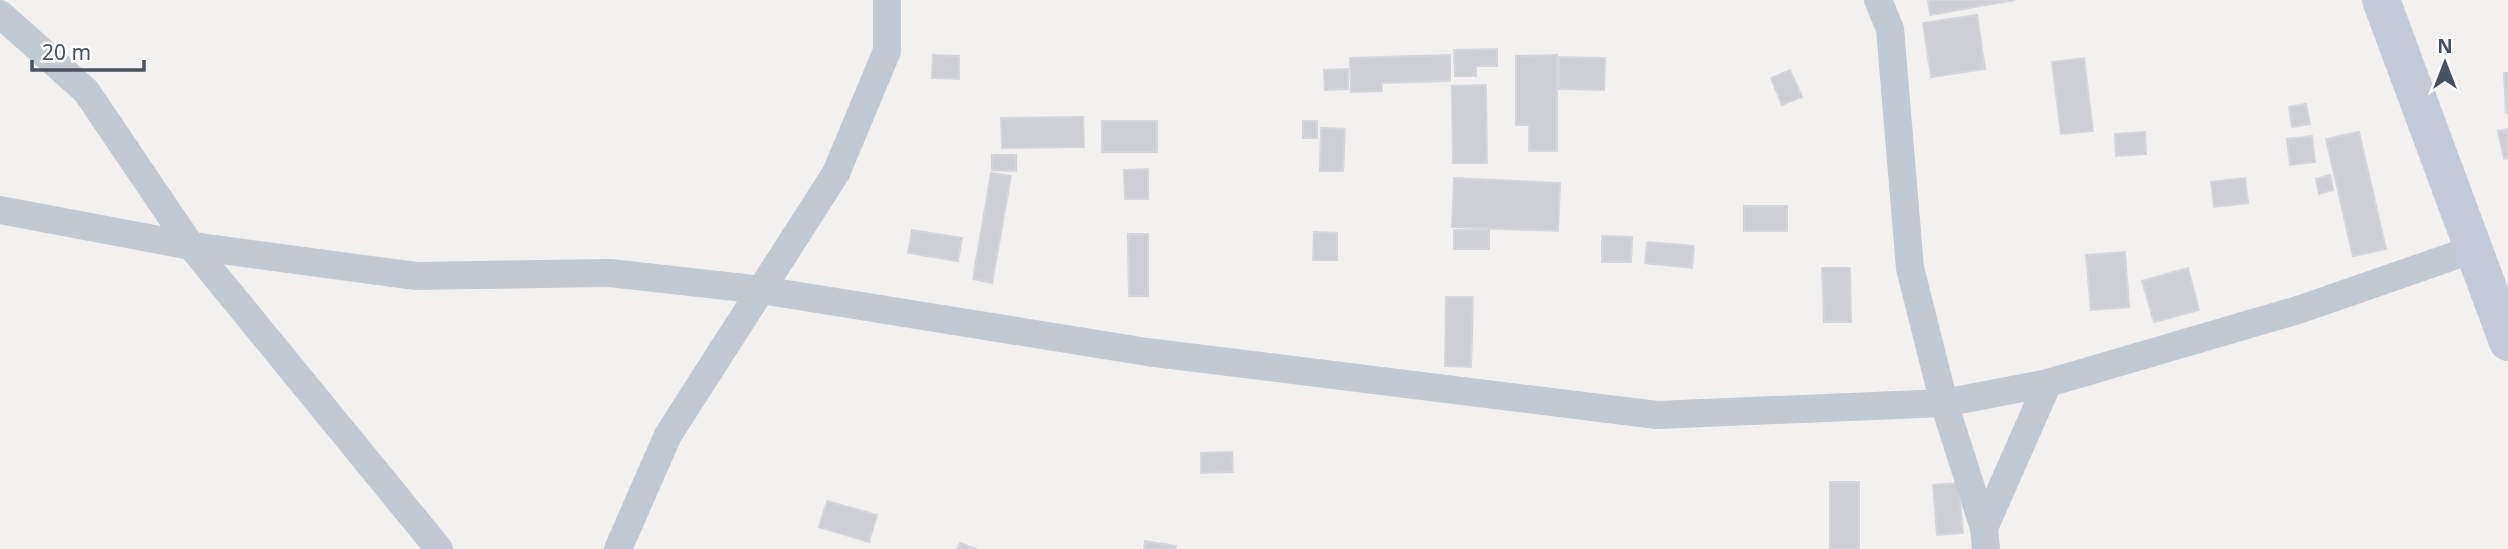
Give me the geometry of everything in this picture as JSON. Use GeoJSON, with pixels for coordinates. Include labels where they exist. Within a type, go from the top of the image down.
{"type":"FeatureCollection","features":[{"type":"Feature","properties":{"kind":"main road"},"geometry":{"type":"LineString","coordinates":[[2381,0],[2508,342]]}},
{"type":"Feature","properties":{"kind":"street"},"geometry":{"type":"LineString","coordinates":[[618,549],[668,435],[836,173],[887,51],[887,0]]}},
{"type":"Feature","properties":{"kind":"street"},"geometry":{"type":"LineString","coordinates":[[1878,0],[1889,29],[1910,268],[1944,403],[1985,538]]}},
{"type":"Feature","properties":{"kind":"street"},"geometry":{"type":"LineString","coordinates":[[0,14],[86,91],[191,246],[439,549]]}},
{"type":"Feature","properties":{"kind":"street"},"geometry":{"type":"LineString","coordinates":[[0,210],[191,246],[416,276],[610,273],[762,290],[1147,352],[1657,415],[1944,403],[2048,383],[2298,310],[2474,249]]}},
{"type":"Feature","properties":{"kind":"street"},"geometry":{"type":"LineString","coordinates":[[1985,538],[2048,383]]}},
{"type":"Feature","properties":{"kind":"building"},"geometry":{"type":"Polygon","coordinates":[[[1928,0],[2015,0],[1930,15],[1928,0]]]}},
{"type":"Feature","properties":{"kind":"building"},"geometry":{"type":"Polygon","coordinates":[[[1977,15],[1985,69],[1931,77],[1923,23],[1977,15]]]}},
{"type":"Feature","properties":{"kind":"building"},"geometry":{"type":"Polygon","coordinates":[[[1497,49],[1497,66],[1476,66],[1476,76],[1455,76],[1454,50],[1497,49]]]}},
{"type":"Feature","properties":{"kind":"building"},"geometry":{"type":"Polygon","coordinates":[[[933,55],[959,56],[959,79],[932,78],[933,55]]]}},
{"type":"Feature","properties":{"kind":"building"},"geometry":{"type":"Polygon","coordinates":[[[1450,55],[1450,81],[1382,83],[1382,91],[1351,92],[1350,58],[1450,55]]]}},
{"type":"Feature","properties":{"kind":"building"},"geometry":{"type":"Polygon","coordinates":[[[1557,55],[1557,151],[1529,151],[1529,125],[1516,125],[1516,56],[1557,55]]]}},
{"type":"Feature","properties":{"kind":"building"},"geometry":{"type":"Polygon","coordinates":[[[1559,57],[1605,58],[1604,90],[1559,89],[1559,57]]]}},
{"type":"Feature","properties":{"kind":"building"},"geometry":{"type":"Polygon","coordinates":[[[2084,58],[2093,131],[2061,134],[2052,62],[2084,58]]]}},
{"type":"Feature","properties":{"kind":"building"},"geometry":{"type":"Polygon","coordinates":[[[1348,69],[1348,89],[1325,90],[1324,70],[1348,69]]]}},
{"type":"Feature","properties":{"kind":"building"},"geometry":{"type":"Polygon","coordinates":[[[1790,70],[1802,97],[1782,105],[1771,78],[1790,70]]]}},
{"type":"Feature","properties":{"kind":"building"},"geometry":{"type":"Polygon","coordinates":[[[2504,73],[2508,73],[2508,113],[2506,113],[2504,73]]]}},
{"type":"Feature","properties":{"kind":"building"},"geometry":{"type":"Polygon","coordinates":[[[1486,85],[1487,163],[1453,163],[1452,86],[1486,85]]]}},
{"type":"Feature","properties":{"kind":"building"},"geometry":{"type":"Polygon","coordinates":[[[2306,104],[2310,124],[2292,127],[2289,107],[2306,104]]]}},
{"type":"Feature","properties":{"kind":"building"},"geometry":{"type":"Polygon","coordinates":[[[1083,117],[1084,147],[1002,148],[1001,118],[1083,117]]]}},
{"type":"Feature","properties":{"kind":"building"},"geometry":{"type":"Polygon","coordinates":[[[1102,121],[1157,121],[1157,152],[1102,152],[1102,121]]]}},
{"type":"Feature","properties":{"kind":"building"},"geometry":{"type":"Polygon","coordinates":[[[1303,121],[1317,121],[1317,138],[1303,138],[1303,121]]]}},
{"type":"Feature","properties":{"kind":"building"},"geometry":{"type":"Polygon","coordinates":[[[1321,128],[1345,129],[1343,171],[1320,171],[1321,128]]]}},
{"type":"Feature","properties":{"kind":"building"},"geometry":{"type":"Polygon","coordinates":[[[2508,129],[2508,158],[2504,159],[2498,131],[2508,129]]]}},
{"type":"Feature","properties":{"kind":"building"},"geometry":{"type":"Polygon","coordinates":[[[2145,132],[2146,154],[2116,156],[2115,134],[2145,132]]]}},
{"type":"Feature","properties":{"kind":"building"},"geometry":{"type":"Polygon","coordinates":[[[2359,132],[2386,249],[2353,256],[2326,139],[2359,132]]]}},
{"type":"Feature","properties":{"kind":"building"},"geometry":{"type":"Polygon","coordinates":[[[2312,136],[2315,162],[2290,165],[2287,139],[2312,136]]]}},
{"type":"Feature","properties":{"kind":"building"},"geometry":{"type":"Polygon","coordinates":[[[992,155],[1016,155],[1016,171],[992,170],[992,155]]]}},
{"type":"Feature","properties":{"kind":"building"},"geometry":{"type":"Polygon","coordinates":[[[1148,169],[1148,199],[1125,199],[1124,170],[1148,169]]]}},
{"type":"Feature","properties":{"kind":"building"},"geometry":{"type":"Polygon","coordinates":[[[991,173],[1011,176],[992,283],[973,279],[991,173]]]}},
{"type":"Feature","properties":{"kind":"building"},"geometry":{"type":"Polygon","coordinates":[[[2330,175],[2333,190],[2319,194],[2316,179],[2330,175]]]}},
{"type":"Feature","properties":{"kind":"building"},"geometry":{"type":"Polygon","coordinates":[[[1454,178],[1560,183],[1558,231],[1452,227],[1454,178]]]}},
{"type":"Feature","properties":{"kind":"building"},"geometry":{"type":"Polygon","coordinates":[[[2245,178],[2248,203],[2214,207],[2211,182],[2245,178]]]}},
{"type":"Feature","properties":{"kind":"building"},"geometry":{"type":"Polygon","coordinates":[[[1744,206],[1787,206],[1787,231],[1744,231],[1744,206]]]}},
{"type":"Feature","properties":{"kind":"building"},"geometry":{"type":"Polygon","coordinates":[[[912,230],[962,238],[958,261],[908,253],[912,230]]]}},
{"type":"Feature","properties":{"kind":"building"},"geometry":{"type":"Polygon","coordinates":[[[1454,230],[1489,230],[1489,249],[1454,249],[1454,230]]]}},
{"type":"Feature","properties":{"kind":"building"},"geometry":{"type":"Polygon","coordinates":[[[1314,232],[1337,233],[1337,260],[1313,260],[1314,232]]]}},
{"type":"Feature","properties":{"kind":"building"},"geometry":{"type":"Polygon","coordinates":[[[1128,234],[1148,234],[1148,296],[1129,296],[1128,234]]]}},
{"type":"Feature","properties":{"kind":"building"},"geometry":{"type":"Polygon","coordinates":[[[1602,236],[1632,237],[1631,262],[1602,262],[1602,236]]]}},
{"type":"Feature","properties":{"kind":"building"},"geometry":{"type":"Polygon","coordinates":[[[1647,242],[1694,246],[1692,268],[1645,263],[1647,242]]]}},
{"type":"Feature","properties":{"kind":"building"},"geometry":{"type":"Polygon","coordinates":[[[2125,252],[2129,307],[2091,310],[2086,255],[2125,252]]]}},
{"type":"Feature","properties":{"kind":"building"},"geometry":{"type":"Polygon","coordinates":[[[1822,268],[1850,268],[1851,322],[1824,322],[1822,268]]]}},
{"type":"Feature","properties":{"kind":"building"},"geometry":{"type":"Polygon","coordinates":[[[2188,268],[2199,310],[2154,322],[2142,281],[2188,268]]]}},
{"type":"Feature","properties":{"kind":"building"},"geometry":{"type":"Polygon","coordinates":[[[1446,297],[1473,297],[1471,367],[1445,366],[1446,297]]]}},
{"type":"Feature","properties":{"kind":"building"},"geometry":{"type":"Polygon","coordinates":[[[1232,452],[1233,472],[1201,473],[1201,453],[1232,452]]]}},
{"type":"Feature","properties":{"kind":"building"},"geometry":{"type":"Polygon","coordinates":[[[1830,482],[1859,482],[1859,549],[1830,549],[1830,482]]]}},
{"type":"Feature","properties":{"kind":"building"},"geometry":{"type":"Polygon","coordinates":[[[1958,483],[1963,533],[1937,535],[1933,485],[1958,483]]]}},
{"type":"Feature","properties":{"kind":"building"},"geometry":{"type":"Polygon","coordinates":[[[827,501],[877,515],[869,542],[819,527],[827,501]]]}},
{"type":"Feature","properties":{"kind":"building"},"geometry":{"type":"Polygon","coordinates":[[[1145,541],[1176,546],[1175,549],[1144,549],[1145,541]]]}},
{"type":"Feature","properties":{"kind":"building"},"geometry":{"type":"Polygon","coordinates":[[[960,543],[976,549],[958,549],[960,543]]]}}]}
